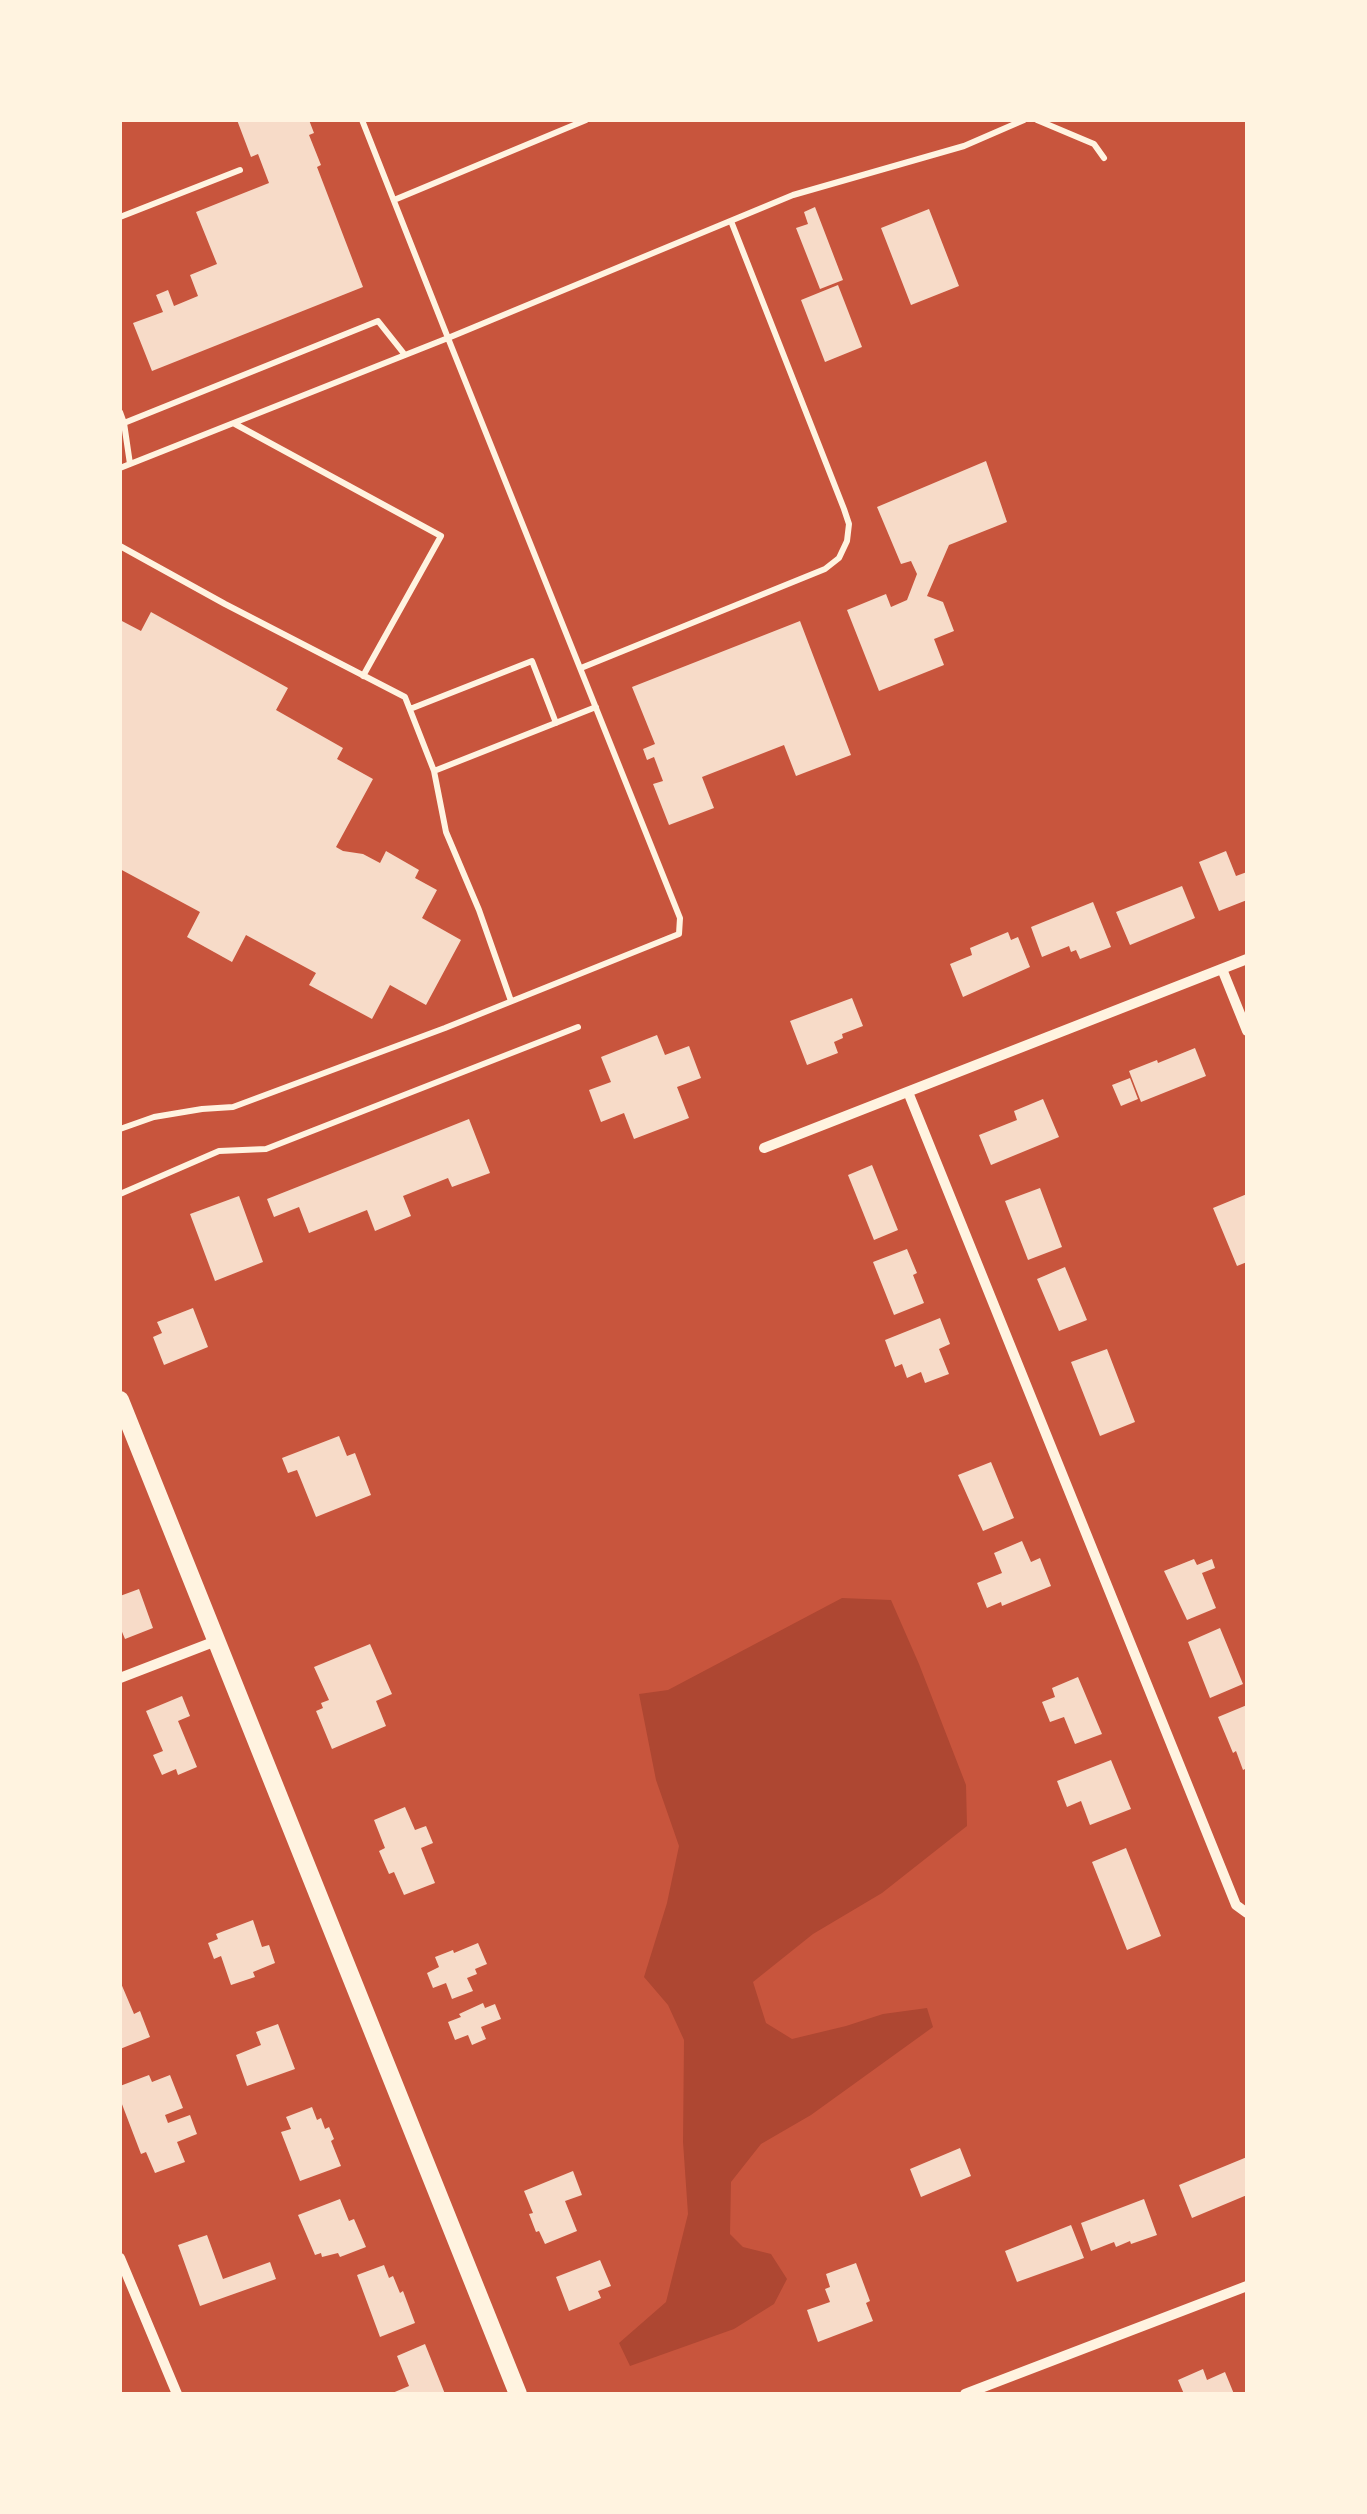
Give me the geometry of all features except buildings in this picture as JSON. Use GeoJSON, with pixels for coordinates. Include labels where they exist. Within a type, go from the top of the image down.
{"type":"FeatureCollection","features":[{"type":"Feature","properties":{"kind":"main road"},"geometry":{"type":"LineString","coordinates":[[120,1400],[518,2394]]}},
{"type":"Feature","properties":{"kind":"street"},"geometry":{"type":"LineString","coordinates":[[764,1148],[1247,959]]}},
{"type":"Feature","properties":{"kind":"street"},"geometry":{"type":"LineString","coordinates":[[1222,969],[1247,1031]]}},
{"type":"Feature","properties":{"kind":"street"},"geometry":{"type":"LineString","coordinates":[[908,1092],[1236,1905],[1247,1913]]}},
{"type":"Feature","properties":{"kind":"street"},"geometry":{"type":"LineString","coordinates":[[120,1678],[216,1641]]}},
{"type":"Feature","properties":{"kind":"street"},"geometry":{"type":"LineString","coordinates":[[120,2258],[177,2394]]}},
{"type":"Feature","properties":{"kind":"street"},"geometry":{"type":"LineString","coordinates":[[965,2394],[1247,2286]]}},
{"type":"Feature","properties":{"kind":"lane"},"geometry":{"type":"LineString","coordinates":[[120,1129],[154,1116],[233,1106],[679,934],[680,918],[674,900],[362,120]]}},
{"type":"Feature","properties":{"kind":"lane"},"geometry":{"type":"LineString","coordinates":[[394,200],[586,120]]}},
{"type":"Feature","properties":{"kind":"lane"},"geometry":{"type":"LineString","coordinates":[[120,468],[793,196],[964,146],[1024,120]]}},
{"type":"Feature","properties":{"kind":"lane"},"geometry":{"type":"LineString","coordinates":[[1037,120],[1094,144],[1104,158]]}},
{"type":"Feature","properties":{"kind":"lane"},"geometry":{"type":"LineString","coordinates":[[120,217],[240,170]]}},
{"type":"Feature","properties":{"kind":"lane"},"geometry":{"type":"LineString","coordinates":[[581,668],[825,569],[839,558],[847,542],[849,524],[844,509],[732,221]]}},
{"type":"Feature","properties":{"kind":"lane"},"geometry":{"type":"LineString","coordinates":[[124,423],[378,321],[405,355]]}},
{"type":"Feature","properties":{"kind":"lane"},"geometry":{"type":"LineString","coordinates":[[120,412],[130,464]]}},
{"type":"Feature","properties":{"kind":"lane"},"geometry":{"type":"LineString","coordinates":[[234,423],[441,536],[363,676]]}},
{"type":"Feature","properties":{"kind":"lane"},"geometry":{"type":"LineString","coordinates":[[120,546],[242,614],[406,697],[434,771],[446,832],[479,910],[510,1001]]}},
{"type":"Feature","properties":{"kind":"lane"},"geometry":{"type":"LineString","coordinates":[[410,710],[532,661],[556,723]]}},
{"type":"Feature","properties":{"kind":"lane"},"geometry":{"type":"LineString","coordinates":[[434,771],[596,707]]}},
{"type":"Feature","properties":{"kind":"lane"},"geometry":{"type":"LineString","coordinates":[[120,1194],[219,1151],[266,1149],[578,1027]]}},
{"type":"Feature","properties":{"kind":"shaded area"},"geometry":{"type":"Polygon","coordinates":[[[842,1598],[891,1600],[966,1785],[967,1826],[882,1893],[813,1934],[753,1982],[766,2023],[792,2039],[883,2014],[927,2008],[933,2027],[811,2115],[761,2144],[731,2182],[730,2234],[743,2247],[771,2254],[787,2279],[774,2304],[734,2329],[630,2366],[619,2343],[666,2302],[688,2214],[683,2142],[684,2040],[668,2005],[644,1977],[667,1903],[679,1846],[656,1780],[639,1694],[668,1690],[842,1598]]]}}]}
